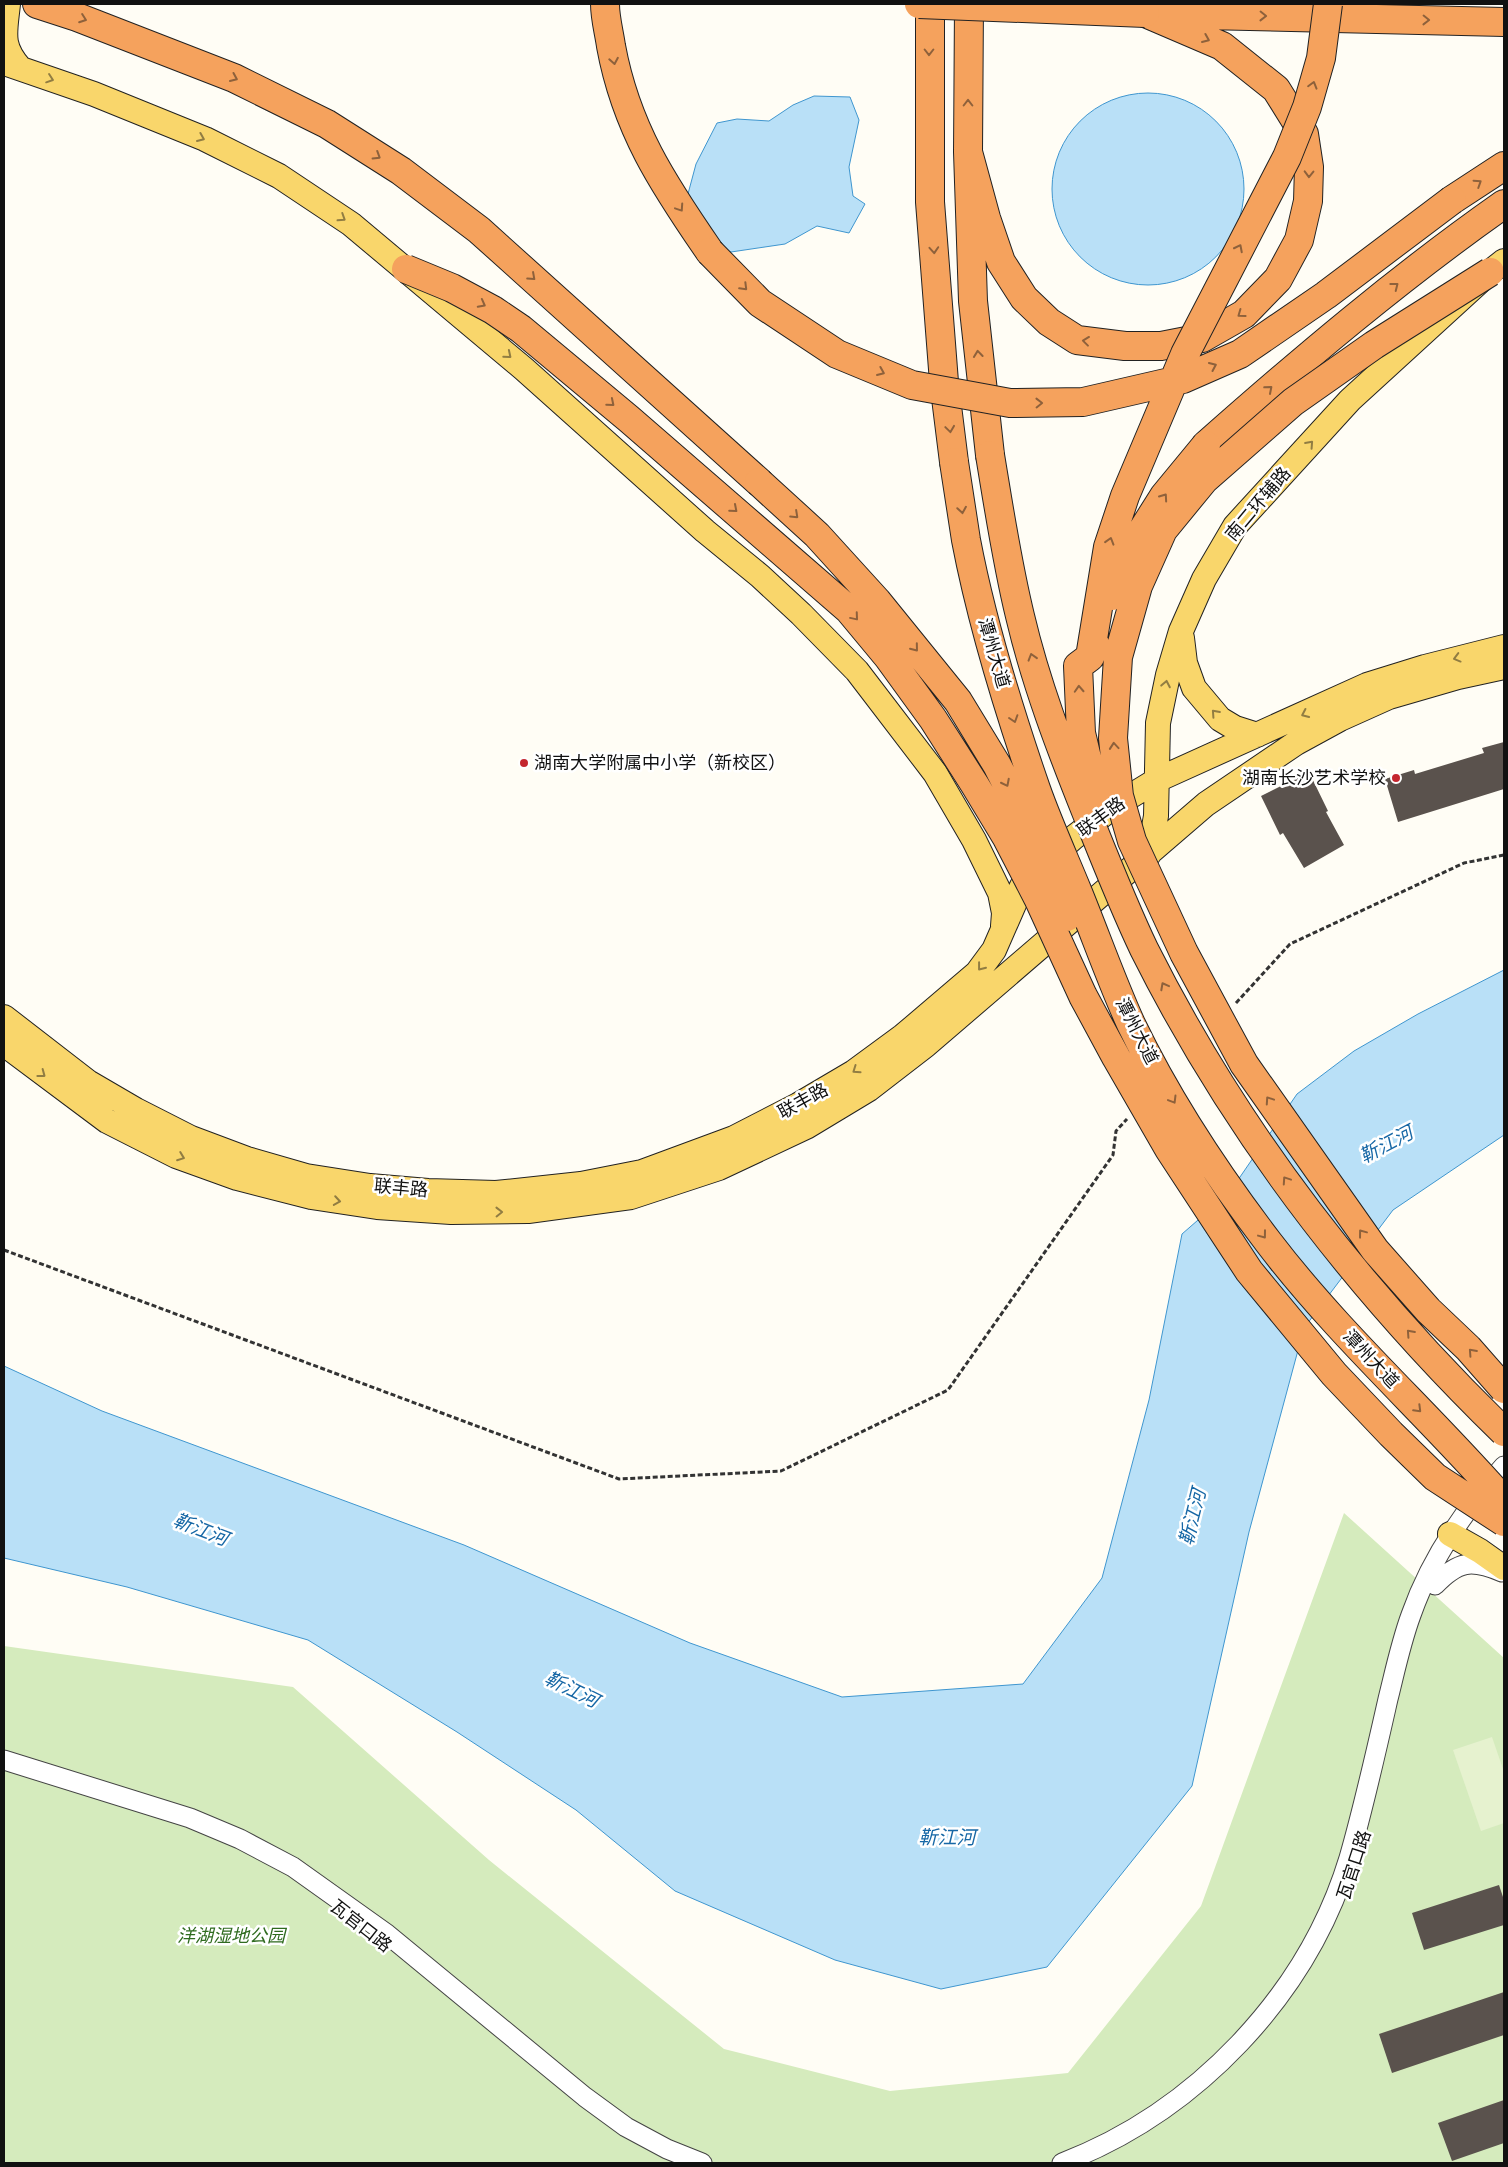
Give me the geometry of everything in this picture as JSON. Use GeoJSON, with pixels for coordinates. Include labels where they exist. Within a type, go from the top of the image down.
{"type":"FeatureCollection","features":[{"type":"Feature","properties":{"kind":"highway"},"geometry":{"type":"LineString","coordinates":[[37,4],[94,23],[234,78],[327,124],[401,172],[479,230],[817,535],[877,601],[958,702],[997,766],[1027,824],[1090,966],[1140,1117]]}},
{"type":"Feature","properties":{"kind":"highway"},"geometry":{"type":"LineString","coordinates":[[605,4],[616,69],[638,137],[666,189],[710,252],[760,303],[837,354],[912,385],[1010,404],[1083,402],[1183,379],[1240,354],[1326,296],[1452,200],[1504,166]]}},
{"type":"Feature","properties":{"kind":"highway"},"geometry":{"type":"LineString","coordinates":[[919,4],[1145,13],[1504,22]]}},
{"type":"Feature","properties":{"kind":"highway","name":"潭州大道"},"geometry":{"type":"LineString","coordinates":[[930,4],[930,202],[944,382],[954,462],[971,560],[985,623],[1037,792],[1132,1026],[1201,1146],[1272,1246],[1367,1356],[1462,1453],[1504,1502]]}},
{"type":"Feature","properties":{"kind":"highway"},"geometry":{"type":"LineString","coordinates":[[968,4],[968,152],[986,218],[1001,262],[1024,298],[1049,322],[1077,340],[1125,346],[1161,346],[1202,338],[1244,314],[1278,279],[1299,240],[1308,201],[1309,167],[1304,134],[1276,89],[1222,46],[1145,13]]}},
{"type":"Feature","properties":{"kind":"highway"},"geometry":{"type":"LineString","coordinates":[[1090,658],[1108,547],[1125,496],[1185,354],[1287,157],[1307,107],[1320,58],[1328,4]]}},
{"type":"Feature","properties":{"kind":"highway","name":"潭州大道"},"geometry":{"type":"LineString","coordinates":[[968,152],[973,302],[990,455],[1004,538],[1020,618],[1056,738],[1105,860],[1143,947],[1188,1029],[1230,1098],[1291,1188],[1344,1258],[1421,1345],[1504,1432]]}},
{"type":"Feature","properties":{"kind":"highway"},"geometry":{"type":"LineString","coordinates":[[1504,204],[1420,267],[1293,368],[1206,445],[1164,496],[1128,553],[1090,658],[1078,666],[1081,733],[1091,775],[1105,818],[1157,935],[1177,971],[1375,1250],[1428,1310],[1468,1348],[1504,1389]]}},
{"type":"Feature","properties":{"kind":"highway"},"geometry":{"type":"LineString","coordinates":[[1244,1064],[1184,953],[1132,840],[1119,796],[1113,738],[1118,657],[1138,586],[1163,530],[1212,474],[1293,402],[1374,345],[1497,266]]}},
{"type":"Feature","properties":{"kind":"highway"},"geometry":{"type":"LineString","coordinates":[[406,269],[452,288],[493,310],[521,329],[629,419],[849,610],[888,657],[933,719],[1007,838],[1038,898],[1140,1117],[1249,1271],[1334,1374],[1435,1477],[1504,1522]]}},
{"type":"Feature","properties":{"kind":"main road"},"geometry":{"type":"LineString","coordinates":[[8,4],[5,43],[12,65],[94,94],[205,140],[279,176],[351,224],[524,369],[801,614],[857,671],[899,723],[935,773],[974,840],[1000,893],[1004,913],[1002,932]]}},
{"type":"Feature","properties":{"kind":"main road","name":"南二环辅路"},"geometry":{"type":"LineString","coordinates":[[1149,854],[1156,816],[1158,723],[1168,675],[1181,631],[1204,579],[1235,526],[1350,400],[1497,266]]}},
{"type":"Feature","properties":{"kind":"main road"},"geometry":{"type":"LineString","coordinates":[[1181,631],[1185,663],[1194,688],[1220,719],[1235,728],[1257,735]]}},
{"type":"Feature","properties":{"kind":"main road","name":"联丰路"},"geometry":{"type":"LineString","coordinates":[[4,1017],[88,1082],[136,1110],[191,1138],[247,1159],[306,1176],[370,1186],[428,1191],[496,1193],[581,1184],[642,1172],[734,1138],[798,1105],[854,1072],[903,1036],[976,973],[994,950],[1022,886],[1036,871],[1073,838],[1113,807],[1157,780],[1367,685],[1425,667],[1504,647]]}},
{"type":"Feature","properties":{"kind":"main road","name":"联丰路"},"geometry":{"type":"LineString","coordinates":[[4,1044],[107,1121],[176,1156],[237,1178],[310,1196],[377,1207],[451,1212],[528,1211],[631,1196],[718,1168],[806,1127],[869,1089],[934,1038],[1206,804],[1296,743],[1340,719],[1389,697],[1458,677],[1504,667]]}},
{"type":"Feature","properties":{"kind":"main road"},"geometry":{"type":"LineString","coordinates":[[974,840],[985,852],[998,857],[1015,858],[1029,853],[1143,768],[1153,748],[1158,723]]}},
{"type":"Feature","properties":{"kind":"main road"},"geometry":{"type":"LineString","coordinates":[[1454,1537],[1480,1551],[1504,1568]]}},
{"type":"Feature","properties":{"kind":"street"},"geometry":{"type":"LineString","coordinates":[[1062,2163],[1090,2153],[1126,2133],[1157,2114],[1200,2082],[1248,2032],[1288,1983],[1316,1936],[1335,1897],[1348,1859],[1398,1656],[1411,1615],[1430,1571],[1454,1537],[1477,1496],[1504,1466]]}},
{"type":"Feature","properties":{"kind":"street","name":"瓦官口路"},"geometry":{"type":"LineString","coordinates":[[1086,2163],[1146,2132],[1192,2100],[1224,2072],[1293,1996],[1345,1897],[1363,1843],[1417,1626],[1454,1537],[1474,1519],[1504,1486]]}},
{"type":"Feature","properties":{"kind":"street"},"geometry":{"type":"LineString","coordinates":[[1435,1585],[1455,1567],[1467,1563],[1481,1564],[1504,1573]]}},
{"type":"Feature","properties":{"kind":"street"},"geometry":{"type":"LineString","coordinates":[[4,1760],[190,1818],[240,1839],[293,1867],[387,1934],[585,2097],[626,2127],[667,2149],[702,2163]]}},
{"type":"Feature","properties":{"kind":"street","name":"瓦官口路"},"geometry":{"type":"LineString","coordinates":[[4,1770],[141,1810],[191,1827],[229,1843],[288,1873],[338,1907],[380,1940],[586,2111],[635,2144],[674,2163]]}},
{"type":"Feature","properties":{"kind":"path"},"geometry":{"type":"LineString","coordinates":[[1230,1009],[1290,944],[1464,864],[1504,855]]}},
{"type":"Feature","properties":{"kind":"path"},"geometry":{"type":"LineString","coordinates":[[4,1250],[619,1479],[781,1471],[948,1390],[1113,1155],[1116,1131],[1140,1117]]}},
{"type":"Feature","properties":{"kind":"green space","name":"洋湖湿地公园"},"geometry":{"type":"Polygon","coordinates":[[[1344,1513],[1504,1658],[1504,2163],[4,2163],[4,1646],[293,1687],[489,1860],[724,2049],[890,2091],[1068,2073],[1201,1906],[1344,1513]]]}},
{"type":"Feature","properties":{"kind":"green space"},"geometry":{"type":"Polygon","coordinates":[[[1492,1737],[1504,1772],[1504,1823],[1481,1831],[1453,1750],[1492,1737]]]}},
{"type":"Feature","properties":{"kind":"water"},"geometry":{"type":"Polygon","coordinates":[[[1139,93],[1157,93],[1185,100],[1201,109],[1216,121],[1228,136],[1237,152],[1244,180],[1244,198],[1237,226],[1228,242],[1216,257],[1201,269],[1185,278],[1157,285],[1139,285],[1120,281],[1103,274],[1087,263],[1074,250],[1063,234],[1056,217],[1052,198],[1052,180],[1056,161],[1063,144],[1074,128],[1087,115],[1103,104],[1120,97],[1139,93]]]}},
{"type":"Feature","properties":{"kind":"water"},"geometry":{"type":"Polygon","coordinates":[[[814,96],[850,97],[859,120],[849,167],[853,196],[865,204],[849,233],[817,226],[785,244],[731,252],[700,241],[685,205],[696,164],[717,123],[737,119],[769,121],[793,105],[814,96]]]}},
{"type":"Feature","properties":{"kind":"water","name":"靳江河"},"geometry":{"type":"Polygon","coordinates":[[[1504,970],[1504,1135],[1393,1210],[1304,1328],[1249,1532],[1192,1786],[1047,1967],[941,1989],[835,1960],[675,1891],[576,1810],[457,1732],[308,1640],[127,1587],[4,1558],[4,1366],[102,1411],[464,1545],[690,1643],[842,1697],[1023,1684],[1102,1578],[1149,1400],[1182,1234],[1229,1193],[1297,1094],[1354,1051],[1418,1014],[1504,970]]]}},
{"type":"Feature","properties":{"kind":"building"},"geometry":{"type":"Polygon","coordinates":[[[1504,742],[1504,789],[1398,822],[1385,779],[1414,770],[1415,774],[1484,753],[1482,748],[1504,742]]]}},
{"type":"Feature","properties":{"kind":"building"},"geometry":{"type":"Polygon","coordinates":[[[1309,772],[1328,811],[1326,812],[1344,845],[1304,868],[1283,833],[1280,835],[1261,796],[1309,772]]]}},
{"type":"Feature","properties":{"kind":"building"},"geometry":{"type":"Polygon","coordinates":[[[1499,1885],[1504,1900],[1504,1925],[1424,1950],[1412,1913],[1499,1885]]]}},
{"type":"Feature","properties":{"kind":"building"},"geometry":{"type":"Polygon","coordinates":[[[1504,1992],[1504,2035],[1392,2073],[1379,2034],[1504,1992]]]}},
{"type":"Feature","properties":{"kind":"building"},"geometry":{"type":"Polygon","coordinates":[[[1504,2100],[1504,2143],[1452,2161],[1438,2123],[1504,2100]]]}},
{"type":"Feature","properties":{"kind":"place","name":"湖南大学附属中小学（新校区）"},"geometry":{"type":"Point","coordinates":[524,763]}},
{"type":"Feature","properties":{"kind":"place","name":"湖南长沙艺术学校"},"geometry":{"type":"Point","coordinates":[1396,778]}}]}
